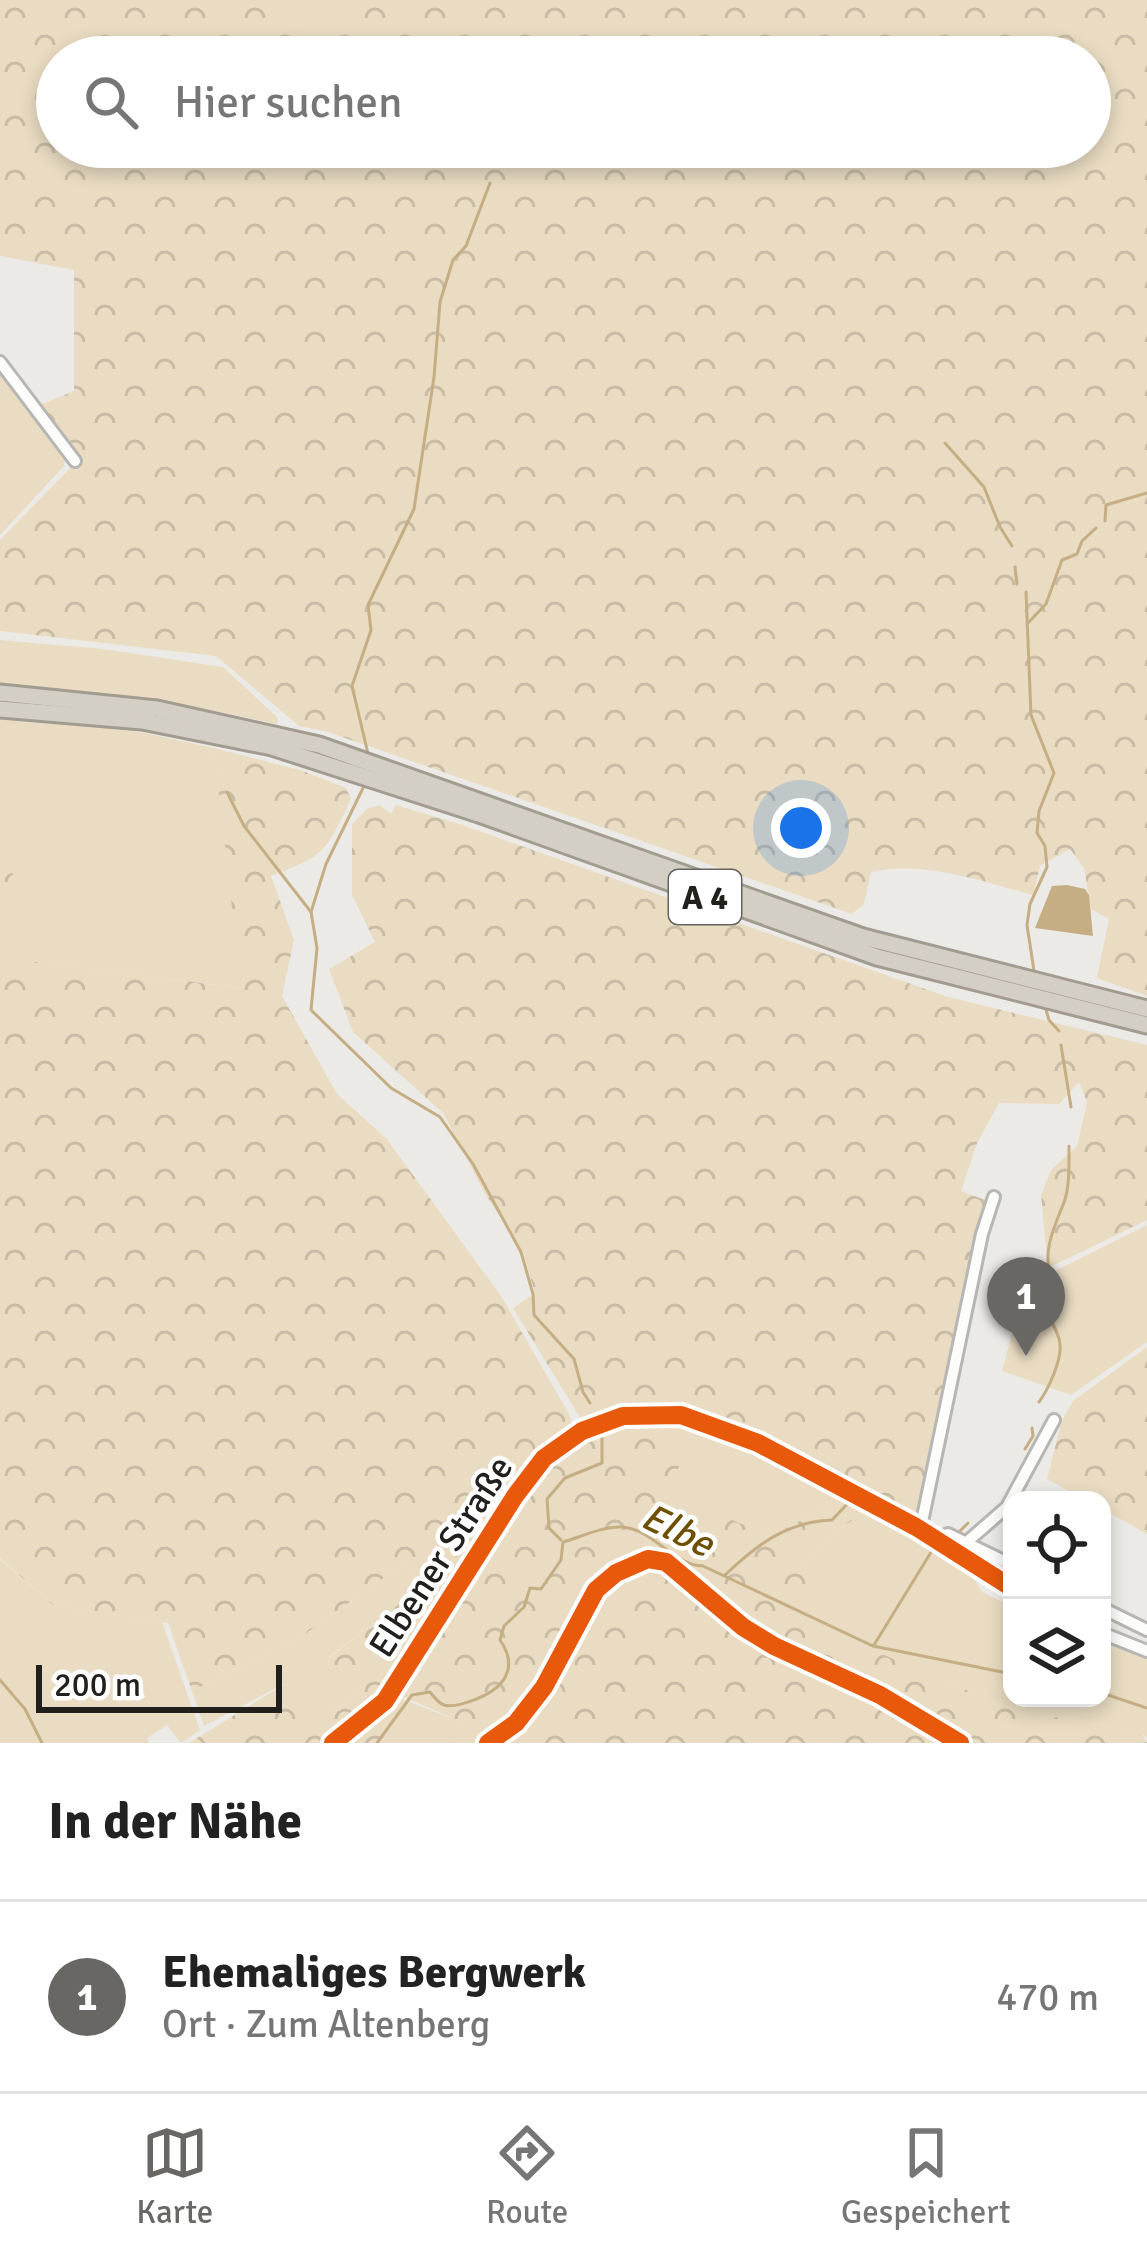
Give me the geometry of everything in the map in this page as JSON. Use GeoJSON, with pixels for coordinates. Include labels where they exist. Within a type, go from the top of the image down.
{"type":"FeatureCollection","features":[{"type":"Feature","properties":{"kind":"highway","name":"A 4"},"geometry":{"type":"LineString","coordinates":[[0,693],[158,710],[317,752],[935,965],[1147,1025]]}},
{"type":"Feature","properties":{"kind":"highway","name":"A 4"},"geometry":{"type":"LineString","coordinates":[[0,709],[142,721],[317,752]]}},
{"type":"Feature","properties":{"kind":"highway","name":"A 4"},"geometry":{"type":"LineString","coordinates":[[935,965],[1147,1010]]}},
{"type":"Feature","properties":{"kind":"street"},"geometry":{"type":"LineString","coordinates":[[0,362],[75,460]]}},
{"type":"Feature","properties":{"kind":"street"},"geometry":{"type":"LineString","coordinates":[[916,1527],[923,1517],[982,1234],[994,1197]]}},
{"type":"Feature","properties":{"kind":"street","name":"Elbener Straße"},"geometry":{"type":"LineString","coordinates":[[333,1743],[386,1701],[526,1478],[558,1446],[595,1425],[642,1413],[701,1420],[789,1458],[916,1527],[1003,1582]]}},
{"type":"Feature","properties":{"kind":"street"},"geometry":{"type":"LineString","coordinates":[[968,1541],[1007,1507],[1054,1420]]}},
{"type":"Feature","properties":{"kind":"street"},"geometry":{"type":"LineString","coordinates":[[936,1540],[948,1534],[1003,1560]]}},
{"type":"Feature","properties":{"kind":"street"},"geometry":{"type":"LineString","coordinates":[[1111,1612],[1147,1630]]}},
{"type":"Feature","properties":{"kind":"street"},"geometry":{"type":"LineString","coordinates":[[1111,1637],[1147,1651]]}},
{"type":"Feature","properties":{"kind":"green space"},"geometry":{"type":"Polygon","coordinates":[[[0,0],[243,0],[317,36],[334,0],[1147,0],[1147,996],[1097,978],[1109,919],[1091,909],[1084,868],[1070,849],[1040,866],[1033,895],[931,870],[871,872],[864,904],[852,914],[328,732],[299,726],[216,656],[0,631],[0,540],[77,461],[35,407],[74,391],[74,270],[0,256],[0,0]]]}},
{"type":"Feature","properties":{"kind":"green space"},"geometry":{"type":"Polygon","coordinates":[[[243,0],[334,0],[316,36],[243,0]]]}},
{"type":"Feature","properties":{"kind":"green space"},"geometry":{"type":"Polygon","coordinates":[[[0,364],[65,456],[64,466],[0,535],[0,364]]]}},
{"type":"Feature","properties":{"kind":"green space"},"geometry":{"type":"Polygon","coordinates":[[[0,640],[223,667],[278,718],[277,724],[215,711],[0,684],[0,640]]]}},
{"type":"Feature","properties":{"kind":"green space"},"geometry":{"type":"Polygon","coordinates":[[[0,715],[88,721],[214,748],[242,988],[3,958],[4,904],[12,873],[0,876],[0,715]]]}},
{"type":"Feature","properties":{"kind":"green space"},"geometry":{"type":"Polygon","coordinates":[[[214,748],[303,771],[346,788],[351,799],[322,849],[271,876],[294,940],[282,996],[337,1094],[386,1138],[501,1296],[569,1414],[573,1429],[539,1454],[390,1690],[396,1694],[540,1472],[591,1431],[623,1421],[660,1418],[704,1425],[664,1492],[771,1536],[850,1495],[873,1506],[827,1538],[803,1565],[826,1581],[804,1621],[1003,1707],[1142,1733],[1147,1743],[445,1743],[466,1724],[397,1694],[404,1700],[384,1736],[374,1743],[189,1743],[285,1684],[340,1711],[356,1691],[329,1658],[424,1585],[406,1562],[305,1634],[192,1691],[168,1623],[53,1605],[0,1558],[0,876],[12,873],[24,884],[4,904],[4,958],[241,988],[214,748]]]}},
{"type":"Feature","properties":{"kind":"green space"},"geometry":{"type":"Polygon","coordinates":[[[380,805],[391,814],[396,805],[462,825],[948,997],[1147,1045],[1147,1220],[1048,1268],[1041,1195],[1051,1170],[1077,1146],[1087,1103],[1079,1082],[1059,1104],[999,1103],[977,1143],[961,1191],[988,1201],[915,1521],[700,1409],[646,1406],[584,1424],[513,1308],[535,1293],[523,1252],[484,1192],[443,1113],[353,1032],[329,969],[375,942],[352,895],[352,824],[368,808],[380,805]]]}},
{"type":"Feature","properties":{"kind":"green space"},"geometry":{"type":"Polygon","coordinates":[[[1147,1225],[1147,1342],[1071,1395],[1002,1371],[1025,1286],[1147,1225]]]}},
{"type":"Feature","properties":{"kind":"green space"},"geometry":{"type":"Polygon","coordinates":[[[1147,1347],[1147,1534],[1111,1514],[1111,1491],[1069,1491],[1047,1479],[1062,1420],[1073,1401],[1147,1347]]]}},
{"type":"Feature","properties":{"kind":"green space"},"geometry":{"type":"Polygon","coordinates":[[[704,1425],[850,1495],[771,1536],[663,1492],[704,1425]]]}},
{"type":"Feature","properties":{"kind":"green space"},"geometry":{"type":"Polygon","coordinates":[[[873,1506],[970,1572],[982,1592],[1003,1602],[1003,1706],[803,1621],[803,1565],[827,1538],[873,1506]]]}},
{"type":"Feature","properties":{"kind":"green space"},"geometry":{"type":"Polygon","coordinates":[[[0,1559],[53,1605],[162,1622],[200,1730],[181,1743],[167,1725],[147,1738],[149,1743],[0,1743],[0,1559]]]}},
{"type":"Feature","properties":{"kind":"green space"},"geometry":{"type":"Polygon","coordinates":[[[406,1562],[425,1586],[329,1657],[356,1691],[340,1711],[284,1684],[204,1726],[192,1691],[305,1634],[406,1562]]]}},
{"type":"Feature","properties":{"kind":"green space"},"geometry":{"type":"Polygon","coordinates":[[[1111,1644],[1147,1657],[1147,1738],[1142,1733],[1006,1707],[1111,1707],[1111,1644]]]}},
{"type":"Feature","properties":{"kind":"green space"},"geometry":{"type":"Polygon","coordinates":[[[404,1700],[467,1724],[445,1743],[374,1743],[384,1736],[404,1700]]]}},
{"type":"Feature","properties":{"kind":"shaded area"},"geometry":{"type":"Polygon","coordinates":[[[1052,886],[1085,889],[1089,895],[1093,936],[1035,928],[1052,886]]]}},
{"type":"Feature","properties":{"kind":"waterway"},"geometry":{"type":"LineString","coordinates":[[369,758],[352,686],[371,630],[368,605],[414,509],[440,302],[453,260],[466,246],[490,183]]}},
{"type":"Feature","properties":{"kind":"waterway"},"geometry":{"type":"LineString","coordinates":[[945,443],[984,487],[1012,546]]}},
{"type":"Feature","properties":{"kind":"waterway"},"geometry":{"type":"LineString","coordinates":[[1105,521],[1106,505],[1147,493]]}},
{"type":"Feature","properties":{"kind":"waterway"},"geometry":{"type":"LineString","coordinates":[[1027,624],[1046,604],[1062,560],[1077,554],[1082,541],[1096,528]]}},
{"type":"Feature","properties":{"kind":"waterway"},"geometry":{"type":"LineString","coordinates":[[1015,567],[1017,584]]}},
{"type":"Feature","properties":{"kind":"waterway"},"geometry":{"type":"LineString","coordinates":[[1026,592],[1031,715],[1054,773],[1039,811],[1037,833],[1045,846],[1047,867],[1030,904],[1027,925],[1034,971]]}},
{"type":"Feature","properties":{"kind":"waterway"},"geometry":{"type":"LineString","coordinates":[[365,784],[326,864],[311,912],[317,948],[311,1010],[391,1088],[440,1117],[473,1164],[521,1252],[534,1315],[574,1359],[590,1403]]}},
{"type":"Feature","properties":{"kind":"waterway"},"geometry":{"type":"LineString","coordinates":[[227,792],[244,826],[311,912]]}},
{"type":"Feature","properties":{"kind":"waterway"},"geometry":{"type":"LineString","coordinates":[[1044,1003],[1049,1020],[1059,1031]]}},
{"type":"Feature","properties":{"kind":"waterway"},"geometry":{"type":"LineString","coordinates":[[1061,1045],[1071,1107]]}},
{"type":"Feature","properties":{"kind":"waterway"},"geometry":{"type":"LineString","coordinates":[[1039,1402],[1060,1351],[1044,1297],[1052,1279],[1050,1241],[1067,1192],[1069,1146]]}},
{"type":"Feature","properties":{"kind":"waterway"},"geometry":{"type":"LineString","coordinates":[[1025,1449],[1032,1428]]}},
{"type":"Feature","properties":{"kind":"waterway"},"geometry":{"type":"LineString","coordinates":[[561,1540],[549,1528],[547,1499],[565,1478],[602,1463],[602,1431]]}},
{"type":"Feature","properties":{"kind":"waterway"},"geometry":{"type":"LineString","coordinates":[[725,1575],[774,1537],[801,1525],[832,1520],[851,1500]]}},
{"type":"Feature","properties":{"kind":"waterway"},"geometry":{"type":"LineString","coordinates":[[960,1531],[968,1523]]}},
{"type":"Feature","properties":{"kind":"waterway","name":"Elbe"},"geometry":{"type":"LineString","coordinates":[[377,1743],[412,1695],[430,1692],[442,1704],[455,1706],[500,1684],[508,1669],[500,1640],[504,1626],[524,1607],[530,1588],[541,1589],[561,1560],[563,1542],[615,1527],[644,1534],[682,1560],[873,1646],[1003,1672]]}},
{"type":"Feature","properties":{"kind":"waterway"},"geometry":{"type":"LineString","coordinates":[[874,1645],[933,1549]]}},
{"type":"Feature","properties":{"kind":"waterway"},"geometry":{"type":"LineString","coordinates":[[0,1680],[25,1709],[42,1743]]}},
{"type":"Feature","properties":{"kind":"waterway","name":"Elbe"},"geometry":{"type":"LineString","coordinates":[[1111,1696],[1147,1708]]}},
{"type":"Feature","properties":{"kind":"cycle path"},"geometry":{"type":"LineString","coordinates":[[333,1743],[385,1701],[544,1458],[582,1431],[623,1416],[681,1415],[758,1443],[916,1527],[1003,1582]]}},
{"type":"Feature","properties":{"kind":"cycle path"},"geometry":{"type":"LineString","coordinates":[[488,1743],[516,1723],[544,1687],[596,1590],[616,1573],[648,1559],[666,1562],[743,1627],[774,1646],[880,1695],[960,1743]]}},
{"type":"Feature","properties":{"kind":"place","name":"Ehemaliges Bergwerk"},"geometry":{"type":"Point","coordinates":[1026,1356]}}]}
